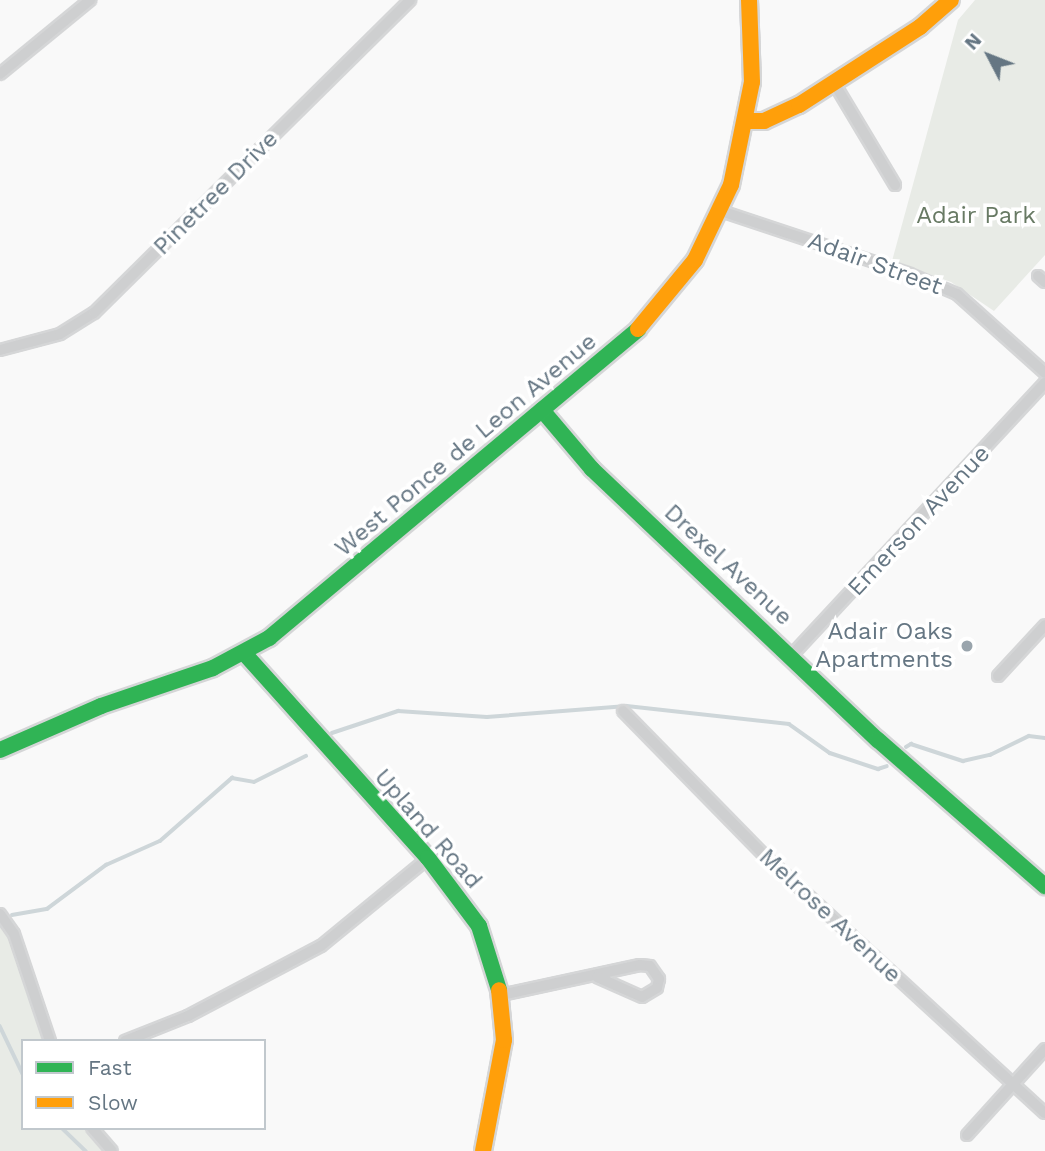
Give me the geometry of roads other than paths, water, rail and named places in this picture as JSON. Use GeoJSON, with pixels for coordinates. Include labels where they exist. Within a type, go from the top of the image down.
{"type":"FeatureCollection","features":[{"type":"Feature","properties":{"kind":"street"},"geometry":{"type":"LineString","coordinates":[[0,74],[90,0]]}},
{"type":"Feature","properties":{"kind":"street","name":"Pinetree Drive"},"geometry":{"type":"LineString","coordinates":[[0,349],[60,334],[94,313],[410,0]]}},
{"type":"Feature","properties":{"kind":"street","name":"West Ponce de Leon Avenue"},"geometry":{"type":"LineString","coordinates":[[0,750],[244,653],[283,628],[542,410],[662,303],[695,260],[721,211],[738,166],[747,121],[753,59],[749,0]]}},
{"type":"Feature","properties":{"kind":"street"},"geometry":{"type":"LineString","coordinates":[[747,121],[777,116],[834,83],[919,27],[951,0]]}},
{"type":"Feature","properties":{"kind":"street"},"geometry":{"type":"LineString","coordinates":[[834,83],[895,185]]}},
{"type":"Feature","properties":{"kind":"street","name":"Adair Street"},"geometry":{"type":"LineString","coordinates":[[721,211],[910,274],[957,294],[1043,367]]}},
{"type":"Feature","properties":{"kind":"street","name":"Emerson Avenue"},"geometry":{"type":"LineString","coordinates":[[791,656],[1045,383]]}},
{"type":"Feature","properties":{"kind":"street","name":"Drexel Avenue"},"geometry":{"type":"LineString","coordinates":[[542,410],[592,469],[878,740],[909,769],[918,771],[1045,886]]}},
{"type":"Feature","properties":{"kind":"street"},"geometry":{"type":"LineString","coordinates":[[998,676],[1045,625]]}},
{"type":"Feature","properties":{"kind":"street","name":"Upland Road"},"geometry":{"type":"LineString","coordinates":[[244,653],[428,858],[479,926],[501,995],[504,1040],[484,1151]]}},
{"type":"Feature","properties":{"kind":"street","name":"Melrose Avenue"},"geometry":{"type":"LineString","coordinates":[[623,711],[764,855],[1045,1113]]}},
{"type":"Feature","properties":{"kind":"street"},"geometry":{"type":"LineString","coordinates":[[129,1039],[188,1016],[321,946],[428,858]]}},
{"type":"Feature","properties":{"kind":"street"},"geometry":{"type":"LineString","coordinates":[[0,914],[14,934],[49,1039]]}},
{"type":"Feature","properties":{"kind":"street"},"geometry":{"type":"LineString","coordinates":[[501,995],[649,966],[659,979],[657,988],[642,997],[597,977]]}},
{"type":"Feature","properties":{"kind":"street"},"geometry":{"type":"LineString","coordinates":[[967,1135],[1045,1049]]}},
{"type":"Feature","properties":{"kind":"street"},"geometry":{"type":"LineString","coordinates":[[94,1130],[112,1151]]}},
{"type":"Feature","properties":{"kind":"waterway"},"geometry":{"type":"LineString","coordinates":[[332,733],[398,711],[487,717],[627,706],[789,724],[830,753],[878,769],[887,766]]}},
{"type":"Feature","properties":{"kind":"waterway"},"geometry":{"type":"LineString","coordinates":[[906,747],[911,744],[963,761],[990,755],[1029,736],[1045,738]]}},
{"type":"Feature","properties":{"kind":"waterway"},"geometry":{"type":"LineString","coordinates":[[12,915],[47,909],[106,865],[160,841],[232,778],[254,782],[306,756]]}},
{"type":"Feature","properties":{"kind":"waterway"},"geometry":{"type":"LineString","coordinates":[[0,1026],[21,1070]]}},
{"type":"Feature","properties":{"kind":"waterway"},"geometry":{"type":"LineString","coordinates":[[64,1130],[86,1151]]}},
{"type":"Feature","properties":{"kind":"place","name":"Adair Oaks Apartments"},"geometry":{"type":"Point","coordinates":[967,646]}},
{"type":"Feature","properties":{"kind":"park label","name":"Adair Park"},"geometry":{"type":"Point","coordinates":[976,216]}}]}
